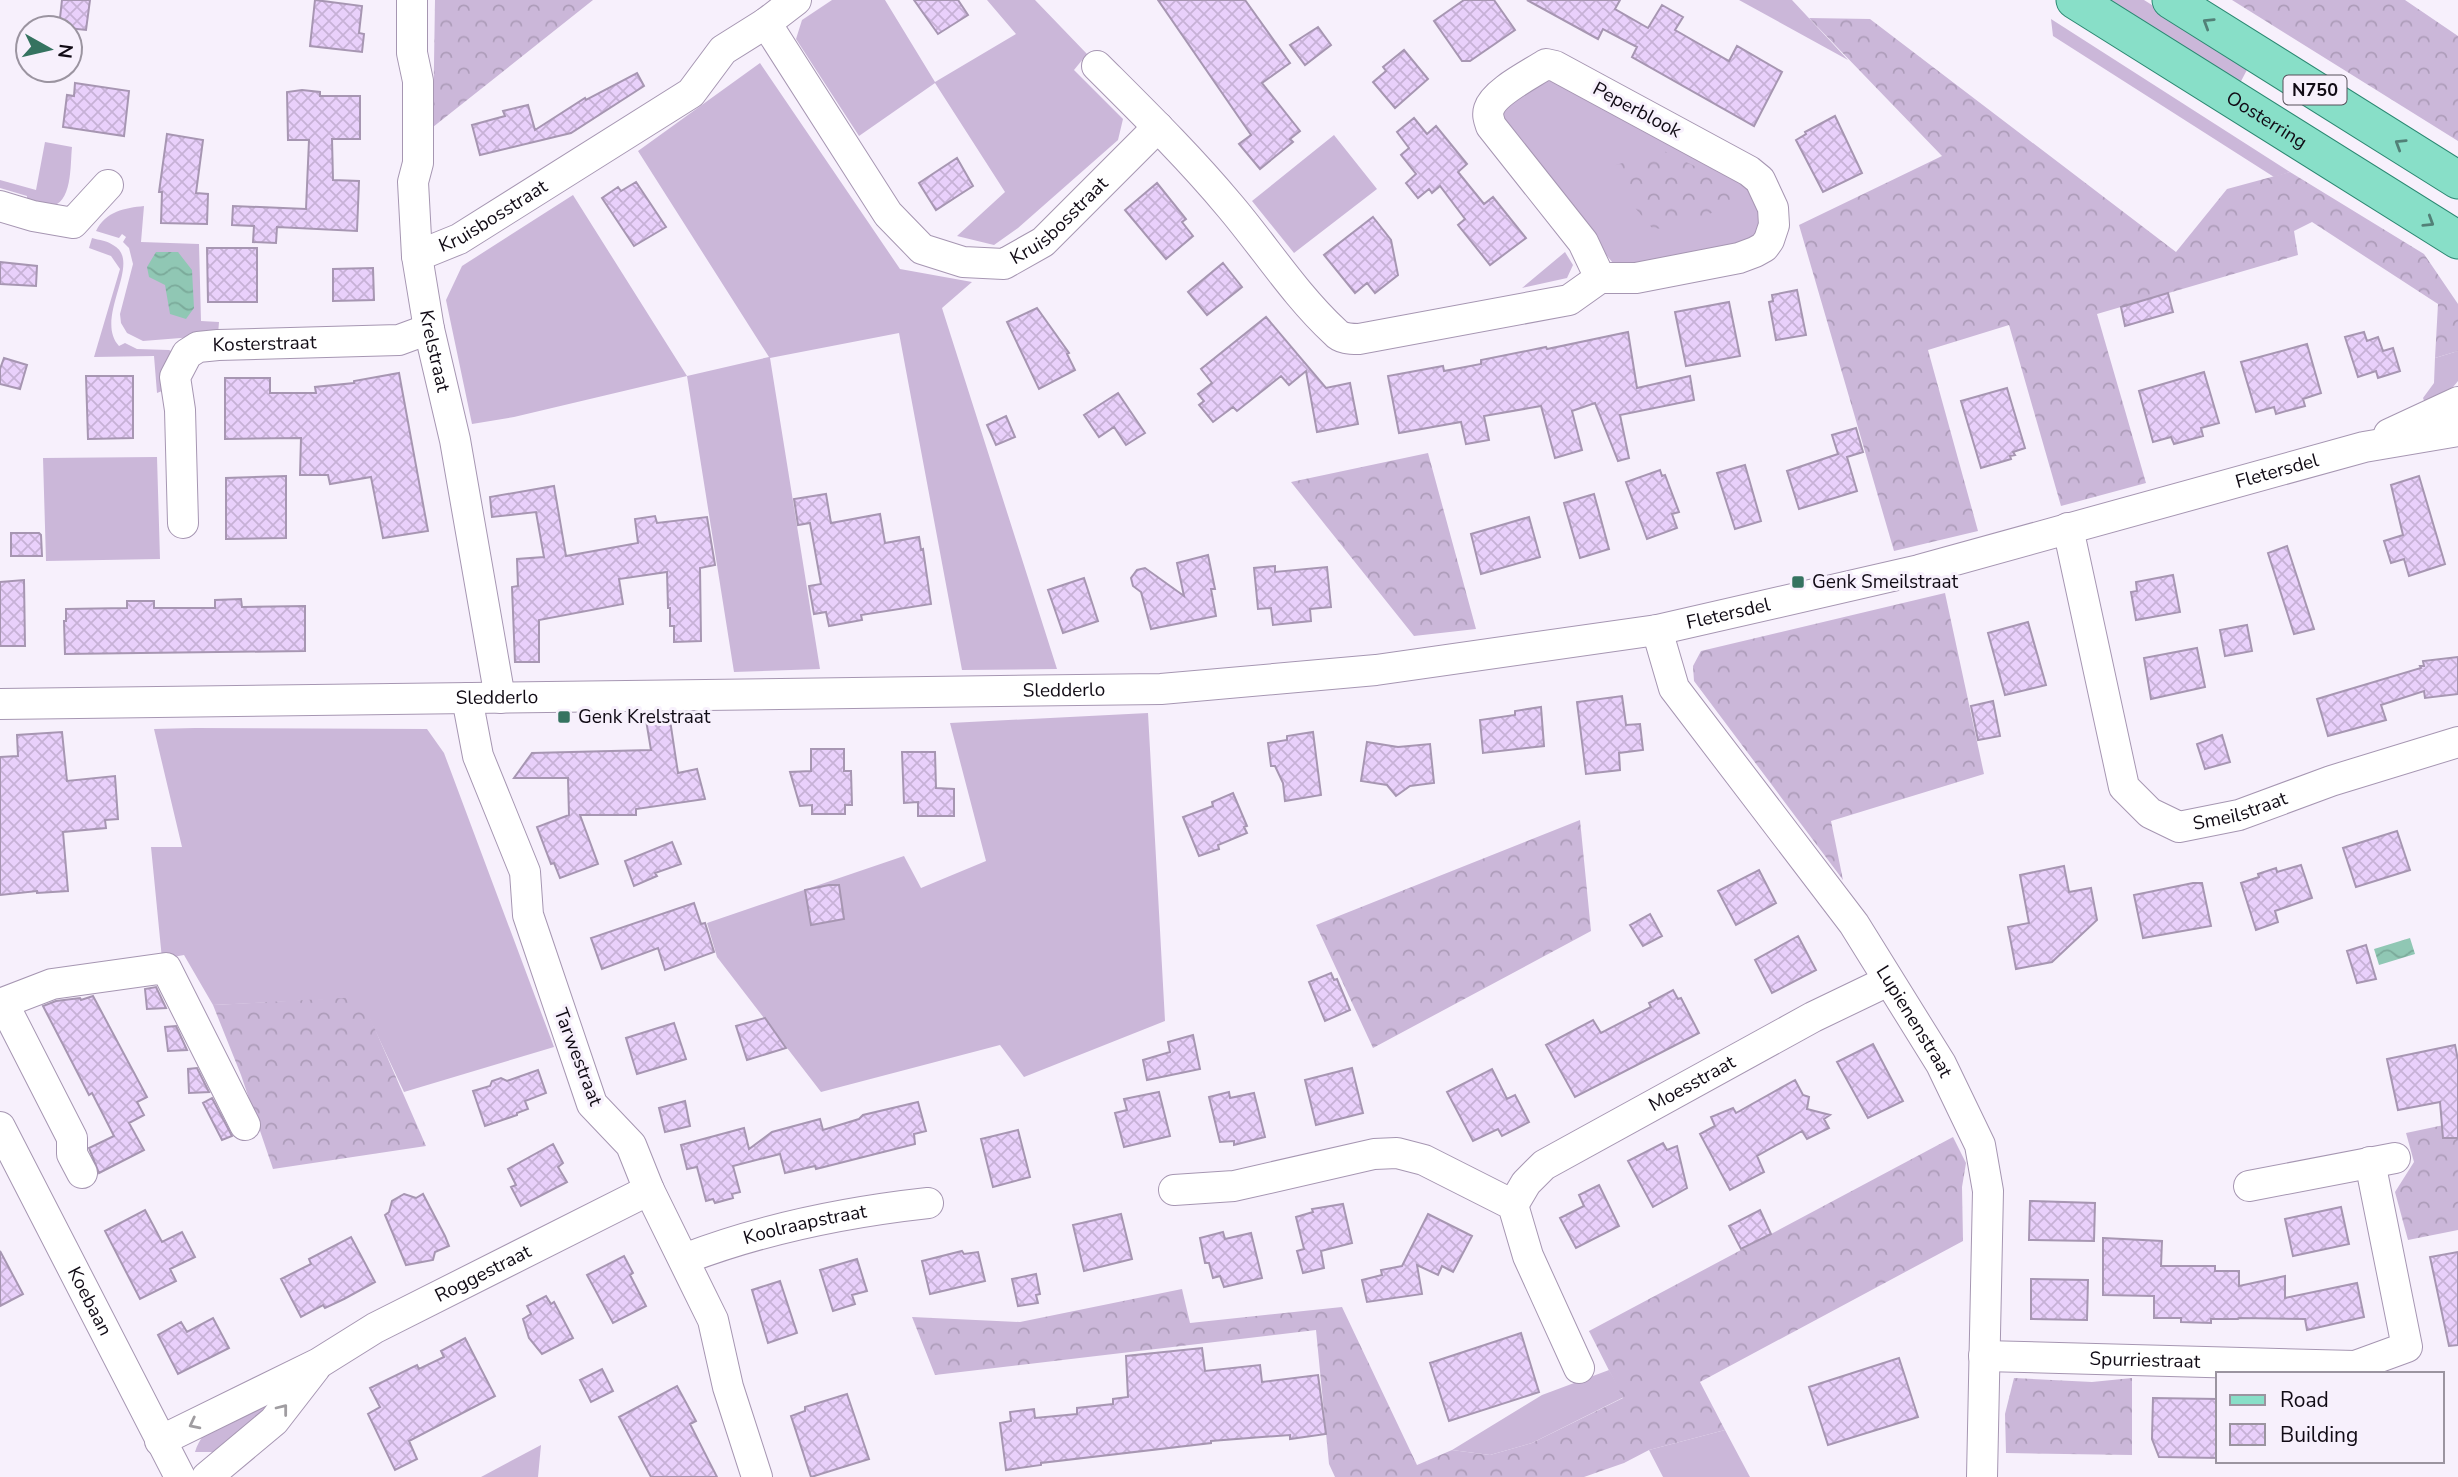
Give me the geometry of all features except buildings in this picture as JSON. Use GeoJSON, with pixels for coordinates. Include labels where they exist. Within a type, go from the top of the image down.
{"type":"FeatureCollection","features":[{"type":"Feature","properties":{"kind":"main road","name":"Oosterring"},"geometry":{"type":"LineString","coordinates":[[2075,0],[2458,240]]}},
{"type":"Feature","properties":{"kind":"main road","name":"N750"},"geometry":{"type":"LineString","coordinates":[[2171,0],[2458,180]]}},
{"type":"Feature","properties":{"kind":"street","name":"Krelstraat"},"geometry":{"type":"LineString","coordinates":[[412,0],[412,53],[418,81],[418,163],[413,182],[418,256],[429,328],[455,440],[500,698]]}},
{"type":"Feature","properties":{"kind":"street","name":"Kruisbosstraat"},"geometry":{"type":"LineString","coordinates":[[418,256],[459,239],[691,93],[723,50],[796,0]]}},
{"type":"Feature","properties":{"kind":"street","name":"Kruisbosstraat"},"geometry":{"type":"LineString","coordinates":[[766,23],[888,214],[922,249],[963,262],[1004,264],[1043,242],[1158,127]]}},
{"type":"Feature","properties":{"kind":"street","name":"Peperblook"},"geometry":{"type":"LineString","coordinates":[[1546,64],[1555,66],[1749,171],[1760,180],[1773,208],[1774,225],[1769,240],[1755,253],[1636,278],[1600,278],[1583,242],[1490,126],[1489,107],[1498,96],[1546,64]]}},
{"type":"Feature","properties":{"kind":"street"},"geometry":{"type":"LineString","coordinates":[[1097,66],[1158,127],[1229,205],[1337,335],[1347,339],[1359,339],[1569,300],[1600,278]]}},
{"type":"Feature","properties":{"kind":"street"},"geometry":{"type":"LineString","coordinates":[[0,206],[33,216],[73,223],[108,185]]}},
{"type":"Feature","properties":{"kind":"street","name":"Kosterstraat"},"geometry":{"type":"LineString","coordinates":[[183,523],[180,410],[175,377],[187,354],[198,347],[218,345],[399,340],[429,328]]}},
{"type":"Feature","properties":{"kind":"street","name":"Fletersdel"},"geometry":{"type":"LineString","coordinates":[[2364,447],[2458,402]]}},
{"type":"Feature","properties":{"kind":"street","name":"Fletersdel"},"geometry":{"type":"LineString","coordinates":[[1161,689],[1376,670],[1657,629],[1919,570],[2364,447],[2458,431]]}},
{"type":"Feature","properties":{"kind":"street","name":"Smeilstraat"},"geometry":{"type":"LineString","coordinates":[[2068,528],[2124,787],[2150,813],[2179,827],[2239,815],[2331,781],[2458,742]]}},
{"type":"Feature","properties":{"kind":"street","name":"Lupienenstraat"},"geometry":{"type":"LineString","coordinates":[[1657,629],[1674,688],[1854,923],[1941,1064],[1980,1145],[1989,1191],[1982,1477]]}},
{"type":"Feature","properties":{"kind":"street","name":"Sledderlo"},"geometry":{"type":"LineString","coordinates":[[0,704],[1161,689]]}},
{"type":"Feature","properties":{"kind":"street","name":"Tarwestraat"},"geometry":{"type":"LineString","coordinates":[[467,698],[478,756],[525,872],[528,915],[592,1104],[631,1145],[649,1190],[713,1320],[728,1387],[757,1477]]}},
{"type":"Feature","properties":{"kind":"street"},"geometry":{"type":"LineString","coordinates":[[82,1173],[72,1154],[72,1138],[2,1003],[52,984],[166,968],[245,1125]]}},
{"type":"Feature","properties":{"kind":"street","name":"Moesstraat"},"geometry":{"type":"LineString","coordinates":[[1513,1205],[1526,1183],[1544,1165],[1814,1017],[1888,981]]}},
{"type":"Feature","properties":{"kind":"street","name":"Koebaan"},"geometry":{"type":"LineString","coordinates":[[0,1127],[180,1477]]}},
{"type":"Feature","properties":{"kind":"street"},"geometry":{"type":"LineString","coordinates":[[1174,1190],[1234,1186],[1374,1154],[1397,1153],[1424,1160],[1513,1205],[1528,1256],[1579,1368]]}},
{"type":"Feature","properties":{"kind":"street","name":"Spurriestraat"},"geometry":{"type":"LineString","coordinates":[[1984,1356],[2355,1366],[2407,1347],[2383,1160],[2249,1186]]}},
{"type":"Feature","properties":{"kind":"street","name":"Roggestraat"},"geometry":{"type":"LineString","coordinates":[[160,1441],[320,1363],[375,1328],[649,1190]]}},
{"type":"Feature","properties":{"kind":"street","name":"Koolraapstraat"},"geometry":{"type":"LineString","coordinates":[[684,1259],[727,1242],[863,1210],[928,1203]]}},
{"type":"Feature","properties":{"kind":"street","name":"Roggestraat"},"geometry":{"type":"LineString","coordinates":[[207,1477],[274,1421],[320,1363]]}},
{"type":"Feature","properties":{"kind":"green space"},"geometry":{"type":"Polygon","coordinates":[[[435,0],[593,0],[433,127],[435,0]]]}},
{"type":"Feature","properties":{"kind":"green space"},"geometry":{"type":"Polygon","coordinates":[[[832,0],[885,0],[935,82],[1016,34],[987,0],[1035,0],[1087,54],[1074,70],[1123,119],[1118,140],[1018,228],[994,245],[957,236],[1005,192],[935,83],[859,136],[796,39],[802,20],[832,0]]]}},
{"type":"Feature","properties":{"kind":"green space"},"geometry":{"type":"Polygon","coordinates":[[[1739,0],[1792,0],[1848,60],[1739,0]]]}},
{"type":"Feature","properties":{"kind":"green space"},"geometry":{"type":"Polygon","coordinates":[[[2103,0],[2144,0],[2249,66],[2239,85],[2103,0]]]}},
{"type":"Feature","properties":{"kind":"green space"},"geometry":{"type":"Polygon","coordinates":[[[2232,0],[2405,0],[2458,36],[2458,141],[2232,0]]]}},
{"type":"Feature","properties":{"kind":"green space"},"geometry":{"type":"Polygon","coordinates":[[[1809,18],[1870,19],[2176,252],[2227,189],[2290,172],[2424,254],[2458,304],[2458,351],[2435,358],[2438,304],[2312,222],[2294,231],[2298,255],[2097,314],[2146,483],[2061,506],[2009,325],[1928,350],[1978,531],[1894,551],[1799,225],[1942,156],[1809,18]]]}},
{"type":"Feature","properties":{"kind":"green space"},"geometry":{"type":"Polygon","coordinates":[[[2051,19],[2290,172],[2274,177],[2053,36],[2051,19]]]}},
{"type":"Feature","properties":{"kind":"green space"},"geometry":{"type":"Polygon","coordinates":[[[760,63],[900,269],[972,282],[942,308],[1057,669],[962,670],[899,333],[770,358],[820,669],[734,672],[687,376],[769,357],[638,151],[760,63]]]}},
{"type":"Feature","properties":{"kind":"green space"},"geometry":{"type":"Polygon","coordinates":[[[1543,75],[1758,190],[1759,239],[1618,269],[1541,177],[1502,121],[1505,108],[1543,75]]]}},
{"type":"Feature","properties":{"kind":"green space"},"geometry":{"type":"Polygon","coordinates":[[[1334,135],[1377,189],[1294,253],[1252,201],[1334,135]]]}},
{"type":"Feature","properties":{"kind":"green space"},"geometry":{"type":"Polygon","coordinates":[[[45,142],[72,147],[66,191],[57,204],[47,207],[27,203],[27,196],[0,188],[0,180],[36,190],[45,142]]]}},
{"type":"Feature","properties":{"kind":"green space"},"geometry":{"type":"Polygon","coordinates":[[[1662,150],[1727,182],[1737,203],[1663,229],[1652,228],[1614,183],[1616,165],[1662,150]]]}},
{"type":"Feature","properties":{"kind":"green space"},"geometry":{"type":"Polygon","coordinates":[[[573,195],[687,376],[514,417],[472,424],[446,300],[462,266],[573,195]]]}},
{"type":"Feature","properties":{"kind":"green space"},"geometry":{"type":"Polygon","coordinates":[[[144,206],[141,242],[199,244],[201,321],[219,322],[218,335],[143,341],[127,333],[121,323],[120,314],[133,264],[129,248],[123,242],[126,237],[122,234],[119,238],[96,231],[111,215],[144,206]]]}},
{"type":"Feature","properties":{"kind":"green space"},"geometry":{"type":"Polygon","coordinates":[[[92,238],[111,244],[121,253],[122,277],[111,321],[119,346],[125,343],[137,349],[173,352],[162,391],[157,393],[154,356],[94,357],[120,269],[111,256],[89,248],[92,238]]]}},
{"type":"Feature","properties":{"kind":"green space"},"geometry":{"type":"Polygon","coordinates":[[[1565,252],[1573,265],[1567,278],[1522,288],[1565,252]]]}},
{"type":"Feature","properties":{"kind":"green space"},"geometry":{"type":"Polygon","coordinates":[[[2458,351],[2458,381],[2453,387],[2425,403],[2423,398],[2434,383],[2435,358],[2458,351]]]}},
{"type":"Feature","properties":{"kind":"green space"},"geometry":{"type":"Polygon","coordinates":[[[1428,453],[1476,629],[1414,636],[1291,482],[1428,453]]]}},
{"type":"Feature","properties":{"kind":"green space"},"geometry":{"type":"Polygon","coordinates":[[[157,457],[160,559],[46,561],[43,458],[157,457]]]}},
{"type":"Feature","properties":{"kind":"green space"},"geometry":{"type":"Polygon","coordinates":[[[1945,593],[1984,774],[1831,821],[1843,880],[1694,681],[1693,666],[1701,651],[1945,593]]]}},
{"type":"Feature","properties":{"kind":"green space"},"geometry":{"type":"Polygon","coordinates":[[[1148,713],[1165,1021],[1024,1077],[1000,1045],[821,1092],[717,957],[707,923],[904,856],[921,888],[986,861],[950,723],[1148,713]]]}},
{"type":"Feature","properties":{"kind":"green space"},"geometry":{"type":"Polygon","coordinates":[[[154,729],[427,729],[444,753],[554,1047],[404,1092],[360,998],[213,1005],[184,955],[162,959],[151,847],[182,847],[154,729]]]}},
{"type":"Feature","properties":{"kind":"green space"},"geometry":{"type":"Polygon","coordinates":[[[1580,820],[1591,931],[1373,1048],[1316,925],[1580,820]]]}},
{"type":"Feature","properties":{"kind":"green space"},"geometry":{"type":"Polygon","coordinates":[[[361,997],[426,1146],[273,1169],[241,1075],[213,1005],[361,997]]]}},
{"type":"Feature","properties":{"kind":"green space"},"geometry":{"type":"Polygon","coordinates":[[[2458,1122],[2458,1230],[2408,1240],[2395,1192],[2414,1162],[2406,1133],[2458,1122]]]}},
{"type":"Feature","properties":{"kind":"green space"},"geometry":{"type":"Polygon","coordinates":[[[1953,1137],[1966,1163],[1962,1187],[1963,1241],[1700,1382],[1725,1430],[1649,1450],[1624,1463],[1584,1477],[1335,1477],[1329,1464],[1316,1330],[935,1375],[912,1317],[1020,1322],[1182,1289],[1190,1323],[1342,1307],[1417,1465],[1452,1450],[1490,1455],[1532,1443],[1623,1398],[1589,1331],[1953,1137]]]}},
{"type":"Feature","properties":{"kind":"green space"},"geometry":{"type":"Polygon","coordinates":[[[1609,1370],[1624,1397],[1532,1443],[1490,1455],[1452,1450],[1542,1395],[1609,1370]]]}},
{"type":"Feature","properties":{"kind":"green space"},"geometry":{"type":"Polygon","coordinates":[[[2014,1378],[2092,1382],[2132,1378],[2132,1455],[2006,1453],[2005,1414],[2014,1378]]]}},
{"type":"Feature","properties":{"kind":"green space"},"geometry":{"type":"Polygon","coordinates":[[[279,1401],[215,1452],[195,1452],[200,1440],[218,1423],[241,1412],[279,1401]]]}},
{"type":"Feature","properties":{"kind":"green space"},"geometry":{"type":"Polygon","coordinates":[[[1725,1430],[1750,1477],[1663,1477],[1649,1450],[1725,1430]]]}},
{"type":"Feature","properties":{"kind":"green space"},"geometry":{"type":"Polygon","coordinates":[[[541,1445],[538,1477],[481,1477],[541,1445]]]}},
{"type":"Feature","properties":{"kind":"water"},"geometry":{"type":"Polygon","coordinates":[[[156,252],[178,252],[192,270],[194,308],[186,319],[170,314],[165,285],[149,277],[147,267],[156,252]]]}},
{"type":"Feature","properties":{"kind":"water"},"geometry":{"type":"Polygon","coordinates":[[[2410,938],[2415,954],[2379,965],[2374,949],[2410,938]]]}},
{"type":"Feature","properties":{"kind":"place","name":"Genk Smeilstraat"},"geometry":{"type":"Point","coordinates":[1798,582]}},
{"type":"Feature","properties":{"kind":"place","name":"Genk Krelstraat"},"geometry":{"type":"Point","coordinates":[564,717]}}]}
